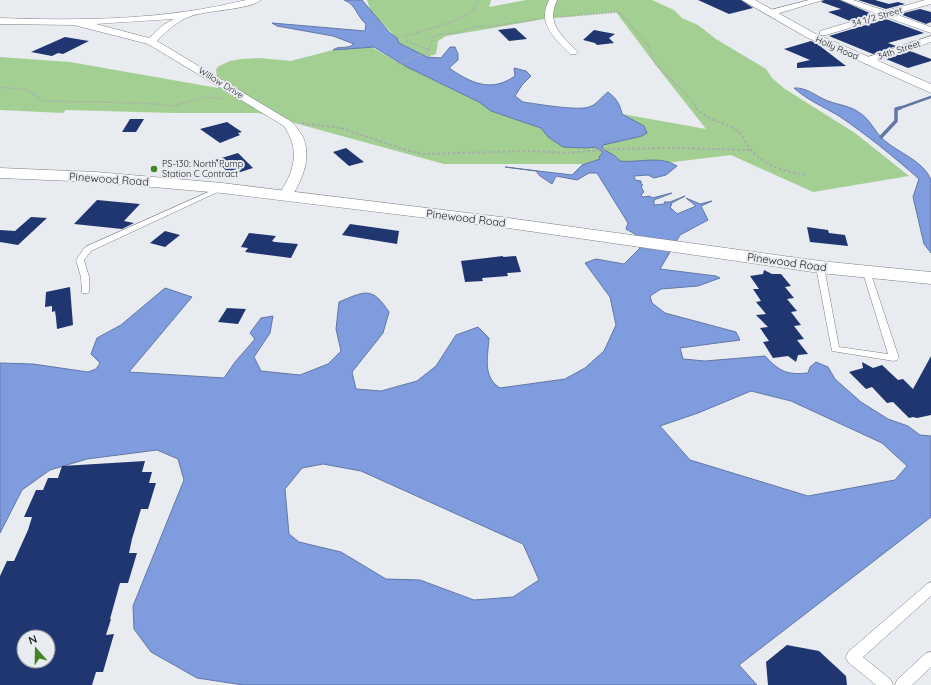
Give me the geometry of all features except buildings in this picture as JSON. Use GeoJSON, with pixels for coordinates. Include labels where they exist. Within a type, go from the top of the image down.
{"type":"FeatureCollection","features":[{"type":"Feature","properties":{"kind":"street"},"geometry":{"type":"LineString","coordinates":[[0,21],[77,23],[128,21],[191,14],[257,0]]}},
{"type":"Feature","properties":{"kind":"street"},"geometry":{"type":"LineString","coordinates":[[552,0],[548,13],[552,26],[573,52]]}},
{"type":"Feature","properties":{"kind":"street","name":"Holly Road"},"geometry":{"type":"LineString","coordinates":[[747,0],[798,29],[866,61],[931,89]]}},
{"type":"Feature","properties":{"kind":"street"},"geometry":{"type":"LineString","coordinates":[[770,13],[819,0]]}},
{"type":"Feature","properties":{"kind":"street"},"geometry":{"type":"LineString","coordinates":[[845,0],[931,30]]}},
{"type":"Feature","properties":{"kind":"street","name":"34 1/2 Street"},"geometry":{"type":"LineString","coordinates":[[823,33],[931,1]]}},
{"type":"Feature","properties":{"kind":"street"},"geometry":{"type":"LineString","coordinates":[[151,42],[166,27],[191,14]]}},
{"type":"Feature","properties":{"kind":"street","name":"Willow Drive"},"geometry":{"type":"LineString","coordinates":[[77,23],[117,32],[151,42],[192,65],[288,124],[298,139],[300,156],[296,179],[285,196]]}},
{"type":"Feature","properties":{"kind":"street","name":"34th Street"},"geometry":{"type":"LineString","coordinates":[[866,61],[931,39]]}},
{"type":"Feature","properties":{"kind":"street","name":"Pinewood Road"},"geometry":{"type":"LineString","coordinates":[[0,173],[96,177],[222,188],[586,234],[820,267],[931,278]]}},
{"type":"Feature","properties":{"kind":"lane"},"geometry":{"type":"LineString","coordinates":[[84,291],[84,277],[80,260],[88,249],[222,188]]}},
{"type":"Feature","properties":{"kind":"lane"},"geometry":{"type":"LineString","coordinates":[[820,267],[835,349],[894,358],[867,272]]}},
{"type":"Feature","properties":{"kind":"lane"},"geometry":{"type":"LineString","coordinates":[[886,685],[853,657],[931,588]]}},
{"type":"Feature","properties":{"kind":"lane"},"geometry":{"type":"LineString","coordinates":[[902,685],[931,658]]}},
{"type":"Feature","properties":{"kind":"path"},"geometry":{"type":"LineString","coordinates":[[429,50],[407,41],[405,36],[434,28],[468,13],[474,9],[478,0]]}},
{"type":"Feature","properties":{"kind":"path"},"geometry":{"type":"LineString","coordinates":[[398,64],[426,53],[429,50],[433,37],[436,35],[460,32],[472,27],[619,12],[648,45],[648,51],[655,64],[686,94],[695,104],[695,107],[700,114],[735,129],[746,139],[750,150],[766,163],[794,174],[808,174]]}},
{"type":"Feature","properties":{"kind":"path"},"geometry":{"type":"LineString","coordinates":[[593,151],[614,149],[750,150]]}},
{"type":"Feature","properties":{"kind":"green space"},"geometry":{"type":"Polygon","coordinates":[[[367,0],[491,0],[489,7],[526,0],[652,0],[674,10],[682,18],[698,25],[716,39],[766,69],[772,78],[785,89],[855,133],[909,176],[813,192],[731,155],[657,164],[444,164],[258,113],[174,113],[66,110],[63,113],[0,110],[0,57],[70,62],[218,88],[216,69],[230,61],[260,58],[291,61],[333,50],[371,47],[407,67],[479,102],[491,111],[541,128],[548,137],[563,147],[586,148],[642,136],[629,117],[622,114],[706,129],[616,12],[544,19],[446,36],[438,41],[436,54],[427,57],[399,43],[397,38],[371,12],[367,0]]]}},
{"type":"Feature","properties":{"kind":"water"},"geometry":{"type":"Polygon","coordinates":[[[344,0],[362,0],[389,32],[397,38],[399,43],[427,57],[441,58],[450,47],[455,47],[458,54],[458,60],[449,68],[473,82],[489,85],[498,84],[515,76],[514,68],[526,71],[531,76],[522,85],[515,96],[523,102],[566,108],[583,108],[592,106],[608,92],[617,102],[622,114],[644,126],[647,133],[642,136],[603,145],[602,147],[620,161],[657,160],[677,166],[666,175],[654,178],[648,175],[634,176],[635,180],[641,181],[641,184],[643,185],[641,187],[644,192],[641,195],[643,197],[650,196],[652,198],[672,193],[654,200],[654,205],[665,204],[664,202],[670,202],[685,196],[670,204],[672,205],[670,207],[677,214],[696,206],[686,198],[700,204],[712,201],[701,206],[708,220],[680,235],[660,269],[716,276],[720,278],[698,286],[661,289],[650,296],[652,303],[665,313],[736,332],[740,340],[680,348],[683,359],[705,361],[765,356],[775,366],[789,373],[808,373],[810,367],[816,362],[828,367],[835,379],[861,402],[888,419],[908,426],[920,435],[931,436],[931,517],[739,665],[757,685],[243,685],[197,678],[151,652],[134,629],[133,606],[184,480],[178,459],[157,450],[87,459],[50,470],[22,490],[0,533],[0,363],[33,364],[88,372],[96,369],[100,363],[91,354],[97,338],[121,325],[165,288],[192,297],[129,372],[224,378],[235,362],[255,339],[250,333],[261,318],[273,316],[270,333],[254,357],[261,371],[300,375],[328,364],[341,351],[336,329],[339,302],[362,293],[367,293],[378,298],[389,312],[383,333],[352,372],[356,389],[381,391],[417,381],[436,366],[456,335],[478,327],[489,338],[487,359],[488,372],[494,383],[500,388],[565,379],[585,368],[604,351],[616,325],[610,297],[585,263],[596,259],[624,264],[640,248],[635,234],[626,229],[628,223],[597,173],[589,173],[577,180],[556,176],[552,184],[540,176],[536,171],[505,167],[572,175],[582,165],[600,159],[599,157],[603,152],[595,147],[563,147],[548,137],[541,128],[491,111],[479,102],[407,67],[374,47],[333,50],[349,47],[354,44],[333,36],[277,26],[272,23],[365,31],[366,24],[348,2],[344,0]],[[751,391],[698,413],[660,426],[690,460],[808,496],[895,480],[907,466],[882,443],[791,401],[751,391]],[[323,464],[302,468],[285,489],[289,534],[299,542],[341,552],[386,579],[420,580],[474,600],[513,597],[539,580],[523,544],[361,471],[323,464]]]}},
{"type":"Feature","properties":{"kind":"water"},"geometry":{"type":"Polygon","coordinates":[[[794,88],[803,89],[828,101],[849,107],[863,115],[886,142],[915,161],[927,173],[931,180],[931,253],[924,244],[913,197],[919,179],[860,131],[839,116],[804,96],[794,88]]]}},
{"type":"Feature","properties":{"kind":"waterway"},"geometry":{"type":"LineString","coordinates":[[899,108],[931,97]]}},
{"type":"Feature","properties":{"kind":"waterway"},"geometry":{"type":"LineString","coordinates":[[881,137],[896,121],[896,109],[899,108]]}},
{"type":"Feature","properties":{"kind":"place","name":"PS-130: North Pump Station C Contract"},"geometry":{"type":"Point","coordinates":[154,169]}}]}
